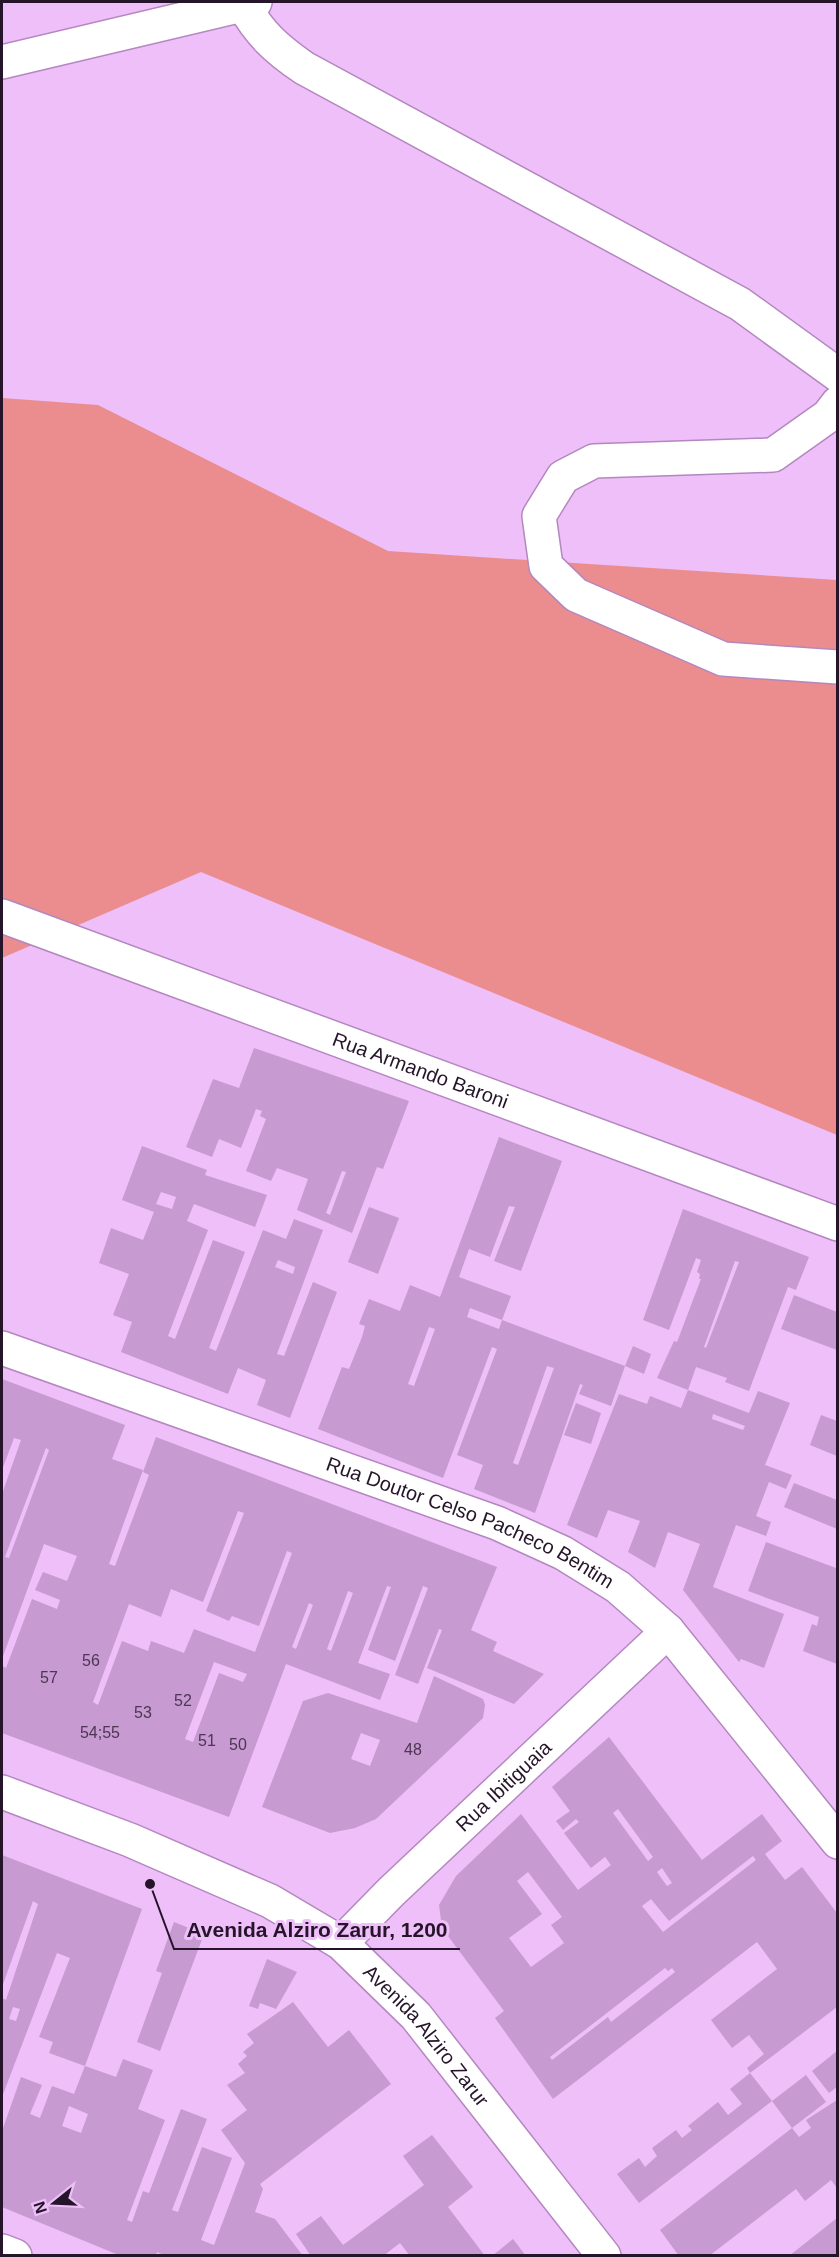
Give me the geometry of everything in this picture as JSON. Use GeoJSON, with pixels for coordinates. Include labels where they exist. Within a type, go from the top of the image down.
{"type":"FeatureCollection","features":[{"type":"Feature","properties":{"kind":"street"},"geometry":{"type":"LineString","coordinates":[[2,62],[249,2],[256,27],[274,48],[304,68],[740,304],[837,375]]}},
{"type":"Feature","properties":{"kind":"street"},"geometry":{"type":"LineString","coordinates":[[837,403],[828,416],[772,455],[594,461],[563,477],[539,516],[546,566],[576,595],[723,659],[837,667]]}},
{"type":"Feature","properties":{"kind":"street","name":"Rua Armando Baroni"},"geometry":{"type":"LineString","coordinates":[[2,916],[837,1224]]}},
{"type":"Feature","properties":{"kind":"street","name":"Rua Doutor Celso Pacheco Bentim"},"geometry":{"type":"LineString","coordinates":[[2,1348],[497,1523],[563,1553],[618,1587],[668,1631],[836,1835]]}},
{"type":"Feature","properties":{"kind":"street","name":"Rua Ibitiguaia"},"geometry":{"type":"LineString","coordinates":[[341,1943],[391,1892],[668,1631]]}},
{"type":"Feature","properties":{"kind":"street","name":"Avenida Alziro Zarur"},"geometry":{"type":"LineString","coordinates":[[2,1792],[130,1840],[270,1901],[341,1943],[416,2016],[604,2256]]}},
{"type":"Feature","properties":{"kind":"street"},"geometry":{"type":"LineString","coordinates":[[2,2250],[15,2256]]}},
{"type":"Feature","properties":{"kind":"shaded area"},"geometry":{"type":"Polygon","coordinates":[[[2,398],[98,405],[388,551],[837,580],[837,1135],[201,872],[2,958],[2,398]]]}},
{"type":"Feature","properties":{"kind":"building"},"geometry":{"type":"Polygon","coordinates":[[[254,1048],[409,1101],[383,1169],[377,1167],[352,1233],[297,1210],[308,1179],[277,1168],[271,1181],[246,1171],[266,1119],[260,1116],[262,1111],[256,1109],[241,1148],[219,1139],[212,1157],[186,1147],[213,1079],[239,1088],[254,1048]],[[342,1171],[326,1213],[330,1215],[346,1172],[342,1171]]]}},
{"type":"Feature","properties":{"kind":"building"},"geometry":{"type":"Polygon","coordinates":[[[499,1137],[562,1161],[521,1271],[494,1261],[515,1207],[509,1206],[490,1257],[469,1249],[459,1277],[511,1296],[502,1320],[625,1366],[611,1406],[579,1394],[583,1385],[580,1384],[535,1513],[474,1489],[483,1465],[457,1455],[497,1349],[492,1347],[443,1478],[318,1429],[342,1367],[349,1369],[362,1337],[365,1326],[359,1324],[369,1299],[400,1311],[410,1285],[440,1297],[499,1137]],[[470,1308],[467,1317],[499,1329],[502,1320],[470,1308]],[[429,1327],[408,1384],[414,1386],[435,1329],[429,1327]],[[547,1366],[513,1463],[518,1465],[554,1368],[547,1366]]]}},
{"type":"Feature","properties":{"kind":"building"},"geometry":{"type":"Polygon","coordinates":[[[142,1146],[207,1170],[205,1175],[267,1195],[255,1227],[194,1204],[187,1221],[208,1230],[168,1336],[175,1339],[213,1240],[245,1252],[209,1348],[216,1351],[263,1230],[286,1239],[294,1219],[323,1230],[277,1354],[284,1356],[313,1282],[337,1292],[290,1418],[257,1405],[266,1380],[238,1368],[228,1394],[121,1352],[132,1322],[113,1315],[129,1274],[99,1263],[111,1228],[143,1240],[154,1212],[122,1200],[142,1146]],[[161,1192],[156,1204],[172,1209],[176,1197],[161,1192]],[[278,1260],[275,1267],[293,1274],[295,1267],[278,1260]]]}},
{"type":"Feature","properties":{"kind":"building"},"geometry":{"type":"Polygon","coordinates":[[[369,1207],[399,1218],[378,1274],[348,1262],[369,1207]]]}},
{"type":"Feature","properties":{"kind":"building"},"geometry":{"type":"Polygon","coordinates":[[[683,1209],[809,1257],[796,1290],[788,1287],[749,1391],[725,1382],[727,1378],[696,1367],[688,1390],[657,1378],[674,1341],[677,1342],[701,1279],[697,1272],[701,1260],[696,1258],[669,1330],[643,1320],[683,1209]],[[735,1261],[704,1347],[706,1348],[739,1262],[735,1261]]]}},
{"type":"Feature","properties":{"kind":"building"},"geometry":{"type":"Polygon","coordinates":[[[794,1295],[837,1312],[837,1350],[781,1329],[794,1295]]]}},
{"type":"Feature","properties":{"kind":"building"},"geometry":{"type":"Polygon","coordinates":[[[633,1346],[651,1354],[644,1374],[625,1366],[633,1346]]]}},
{"type":"Feature","properties":{"kind":"building"},"geometry":{"type":"Polygon","coordinates":[[[2,1379],[125,1425],[112,1459],[143,1470],[109,1564],[115,1566],[149,1475],[143,1472],[156,1437],[497,1567],[471,1630],[497,1642],[493,1651],[544,1674],[514,1704],[427,1668],[442,1630],[439,1629],[418,1684],[395,1675],[428,1588],[423,1586],[395,1661],[368,1650],[391,1587],[387,1586],[358,1663],[390,1674],[380,1700],[286,1664],[229,1817],[2,1733],[2,1666],[6,1668],[32,1599],[57,1609],[60,1600],[35,1590],[43,1572],[67,1581],[77,1556],[44,1544],[2,1659],[2,1494],[21,1440],[14,1438],[2,1470],[2,1379]],[[46,1448],[5,1557],[9,1558],[49,1450],[46,1448]],[[238,1511],[203,1602],[171,1589],[161,1617],[129,1604],[93,1702],[98,1705],[122,1641],[148,1651],[151,1641],[184,1653],[194,1629],[255,1652],[292,1553],[287,1551],[259,1626],[232,1616],[229,1621],[206,1611],[244,1513],[238,1511]],[[348,1591],[327,1649],[331,1651],[353,1593],[348,1591]],[[309,1603],[292,1647],[296,1649],[313,1605],[309,1603]],[[214,1662],[185,1739],[193,1742],[219,1673],[243,1682],[247,1674],[214,1662]]]}},
{"type":"Feature","properties":{"kind":"building"},"geometry":{"type":"Polygon","coordinates":[[[688,1390],[749,1413],[758,1391],[790,1403],[765,1465],[792,1475],[786,1489],[769,1482],[756,1516],[771,1522],[766,1536],[736,1525],[713,1587],[784,1614],[764,1668],[741,1659],[739,1662],[683,1590],[700,1544],[668,1532],[655,1568],[628,1552],[640,1521],[608,1510],[597,1538],[567,1525],[619,1394],[647,1404],[650,1396],[681,1408],[688,1390]],[[713,1414],[712,1419],[743,1430],[745,1426],[713,1414]]]}},
{"type":"Feature","properties":{"kind":"building"},"geometry":{"type":"Polygon","coordinates":[[[576,1403],[601,1413],[591,1444],[564,1435],[576,1403]]]}},
{"type":"Feature","properties":{"kind":"building"},"geometry":{"type":"Polygon","coordinates":[[[821,1415],[837,1421],[837,1456],[810,1445],[821,1415]]]}},
{"type":"Feature","properties":{"kind":"building"},"geometry":{"type":"Polygon","coordinates":[[[794,1483],[837,1500],[837,1529],[784,1507],[794,1483]]]}},
{"type":"Feature","properties":{"kind":"building"},"geometry":{"type":"Polygon","coordinates":[[[766,1542],[836,1568],[837,1565],[837,1664],[803,1651],[812,1624],[817,1626],[819,1617],[748,1591],[766,1542]]]}},
{"type":"Feature","properties":{"kind":"building"},"geometry":{"type":"Polygon","coordinates":[[[434,1676],[483,1699],[485,1705],[483,1718],[376,1819],[355,1828],[330,1833],[262,1807],[303,1701],[328,1693],[417,1723],[434,1676]],[[361,1733],[351,1759],[370,1766],[380,1740],[361,1733]]]}},
{"type":"Feature","properties":{"kind":"building"},"geometry":{"type":"Polygon","coordinates":[[[609,1737],[702,1860],[762,1814],[782,1841],[765,1854],[785,1880],[802,1867],[837,1913],[837,2007],[750,2073],[747,2068],[764,2054],[749,2035],[732,2048],[711,2020],[777,1969],[757,1942],[553,2099],[495,2018],[504,2011],[442,1928],[439,1905],[456,1876],[521,1814],[578,1890],[611,1865],[605,1857],[591,1868],[564,1833],[579,1822],[576,1819],[563,1830],[556,1821],[570,1811],[552,1787],[609,1737]],[[618,1809],[613,1813],[648,1861],[653,1857],[618,1809]],[[753,1856],[669,1921],[651,1899],[642,1906],[663,1932],[756,1860],[753,1856]],[[662,1868],[657,1872],[667,1886],[672,1883],[662,1868]],[[528,1872],[517,1881],[542,1914],[509,1938],[531,1967],[564,1943],[551,1925],[562,1917],[528,1872]],[[665,1968],[550,2057],[552,2060],[608,2017],[611,2022],[675,1972],[672,1968],[668,1971],[665,1968]]]}},
{"type":"Feature","properties":{"kind":"building"},"geometry":{"type":"Polygon","coordinates":[[[2,1855],[142,1909],[85,2066],[49,2053],[53,2042],[39,2037],[70,1958],[57,1953],[2,2097],[2,1998],[6,2000],[38,1904],[33,1901],[2,1987],[2,1855]],[[13,2007],[9,2019],[16,2021],[20,2009],[13,2007]]]}},
{"type":"Feature","properties":{"kind":"building"},"geometry":{"type":"Polygon","coordinates":[[[174,1922],[204,1934],[160,2051],[137,2042],[162,1973],[156,1971],[174,1922]]]}},
{"type":"Feature","properties":{"kind":"building"},"geometry":{"type":"Polygon","coordinates":[[[267,1959],[297,1972],[276,2009],[260,2003],[258,2009],[249,2006],[267,1959]]]}},
{"type":"Feature","properties":{"kind":"building"},"geometry":{"type":"Polygon","coordinates":[[[293,2002],[328,2047],[349,2030],[391,2084],[260,2184],[263,2189],[255,2212],[275,2219],[303,2256],[166,2256],[157,2252],[156,2256],[121,2256],[2,2207],[2,2131],[21,2077],[42,2085],[30,2114],[40,2118],[52,2086],[74,2094],[85,2066],[116,2077],[123,2059],[153,2070],[138,2109],[165,2120],[127,2220],[132,2222],[143,2191],[149,2193],[181,2109],[207,2119],[172,2210],[178,2212],[202,2147],[232,2158],[201,2240],[214,2245],[245,2163],[221,2130],[247,2110],[227,2085],[245,2073],[238,2064],[247,2056],[243,2052],[254,2043],[247,2034],[293,2002]],[[69,2106],[62,2126],[81,2133],[88,2114],[69,2106]]]}},
{"type":"Feature","properties":{"kind":"building"},"geometry":{"type":"Polygon","coordinates":[[[837,2051],[837,2087],[829,2093],[812,2071],[837,2051]]]}},
{"type":"Feature","properties":{"kind":"building"},"geometry":{"type":"Polygon","coordinates":[[[750,2073],[772,2101],[639,2203],[617,2174],[639,2158],[645,2167],[657,2156],[652,2148],[676,2130],[682,2138],[692,2130],[688,2126],[718,2102],[728,2115],[742,2104],[730,2089],[750,2073]]]}},
{"type":"Feature","properties":{"kind":"building"},"geometry":{"type":"Polygon","coordinates":[[[806,2075],[826,2102],[792,2128],[772,2101],[806,2075]]]}},
{"type":"Feature","properties":{"kind":"building"},"geometry":{"type":"Polygon","coordinates":[[[837,2100],[837,2188],[831,2180],[805,2201],[796,2189],[709,2256],[679,2256],[660,2230],[792,2128],[799,2137],[811,2128],[806,2120],[837,2100]]]}},
{"type":"Feature","properties":{"kind":"building"},"geometry":{"type":"Polygon","coordinates":[[[432,2135],[473,2187],[448,2207],[485,2256],[410,2256],[400,2243],[383,2256],[311,2256],[296,2234],[321,2216],[343,2245],[424,2185],[403,2156],[432,2135]]]}},
{"type":"Feature","properties":{"kind":"building"},"geometry":{"type":"Polygon","coordinates":[[[837,2218],[837,2256],[789,2256],[837,2218]]]}},
{"type":"Feature","properties":{"kind":"building"},"geometry":{"type":"Polygon","coordinates":[[[513,2239],[526,2256],[492,2256],[513,2239]]]}},
{"type":"Feature","properties":{"kind":"place","name":"Avenida Alziro Zarur, 1200"},"geometry":{"type":"Point","coordinates":[150,1884]}}]}
